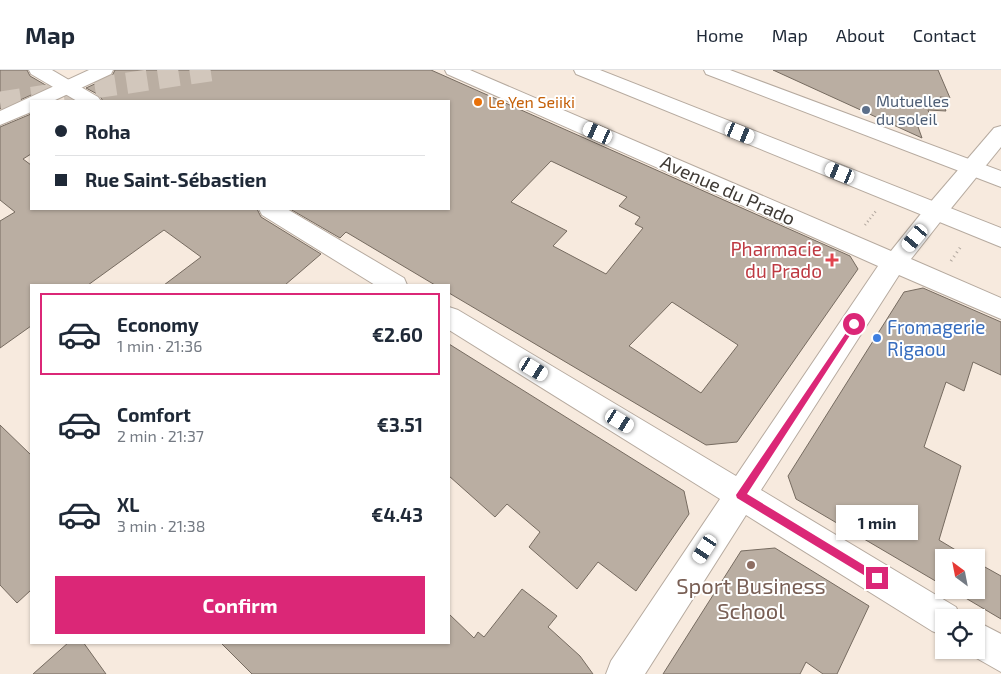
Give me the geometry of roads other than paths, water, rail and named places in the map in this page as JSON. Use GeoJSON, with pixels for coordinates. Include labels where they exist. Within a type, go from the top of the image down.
{"type":"FeatureCollection","features":[{"type":"Feature","properties":{"kind":"street"},"geometry":{"type":"LineString","coordinates":[[38,70],[89,100]]}},
{"type":"Feature","properties":{"kind":"street"},"geometry":{"type":"LineString","coordinates":[[39,100],[104,70]]}},
{"type":"Feature","properties":{"kind":"street","name":"Avenue du Prado"},"geometry":{"type":"LineString","coordinates":[[454,70],[1001,308]]}},
{"type":"Feature","properties":{"kind":"street"},"geometry":{"type":"LineString","coordinates":[[583,70],[1001,238]]}},
{"type":"Feature","properties":{"kind":"street"},"geometry":{"type":"LineString","coordinates":[[713,70],[1001,179]]}},
{"type":"Feature","properties":{"kind":"street"},"geometry":{"type":"LineString","coordinates":[[736,70],[751,84]]}},
{"type":"Feature","properties":{"kind":"street"},"geometry":{"type":"LineString","coordinates":[[0,119],[30,104]]}},
{"type":"Feature","properties":{"kind":"street"},"geometry":{"type":"LineString","coordinates":[[624,674],[740,495],[895,263],[1001,133]]}},
{"type":"Feature","properties":{"kind":"street"},"geometry":{"type":"LineString","coordinates":[[272,210],[394,284]]}},
{"type":"Feature","properties":{"kind":"street"},"geometry":{"type":"LineString","coordinates":[[450,318],[935,614]]}},
{"type":"Feature","properties":{"kind":"street"},"geometry":{"type":"LineString","coordinates":[[985,644],[1001,654]]}},
{"type":"Feature","properties":{"kind":"tunnel"},"geometry":{"type":"LineString","coordinates":[[0,102],[216,70]]}},
{"type":"Feature","properties":{"kind":"place","name":"Le Yen Seiiki"},"geometry":{"type":"Point","coordinates":[478,102]}},
{"type":"Feature","properties":{"kind":"place","name":"Mutuelles du soleil"},"geometry":{"type":"Point","coordinates":[866,110]}},
{"type":"Feature","properties":{"kind":"place","name":"Pharmacie du Prado"},"geometry":{"type":"Point","coordinates":[832,260]}},
{"type":"Feature","properties":{"kind":"place","name":"Fromagerie Rigaou"},"geometry":{"type":"Point","coordinates":[877,338]}},
{"type":"Feature","properties":{"kind":"place","name":"Sport Business School"},"geometry":{"type":"Point","coordinates":[751,565]}}]}
